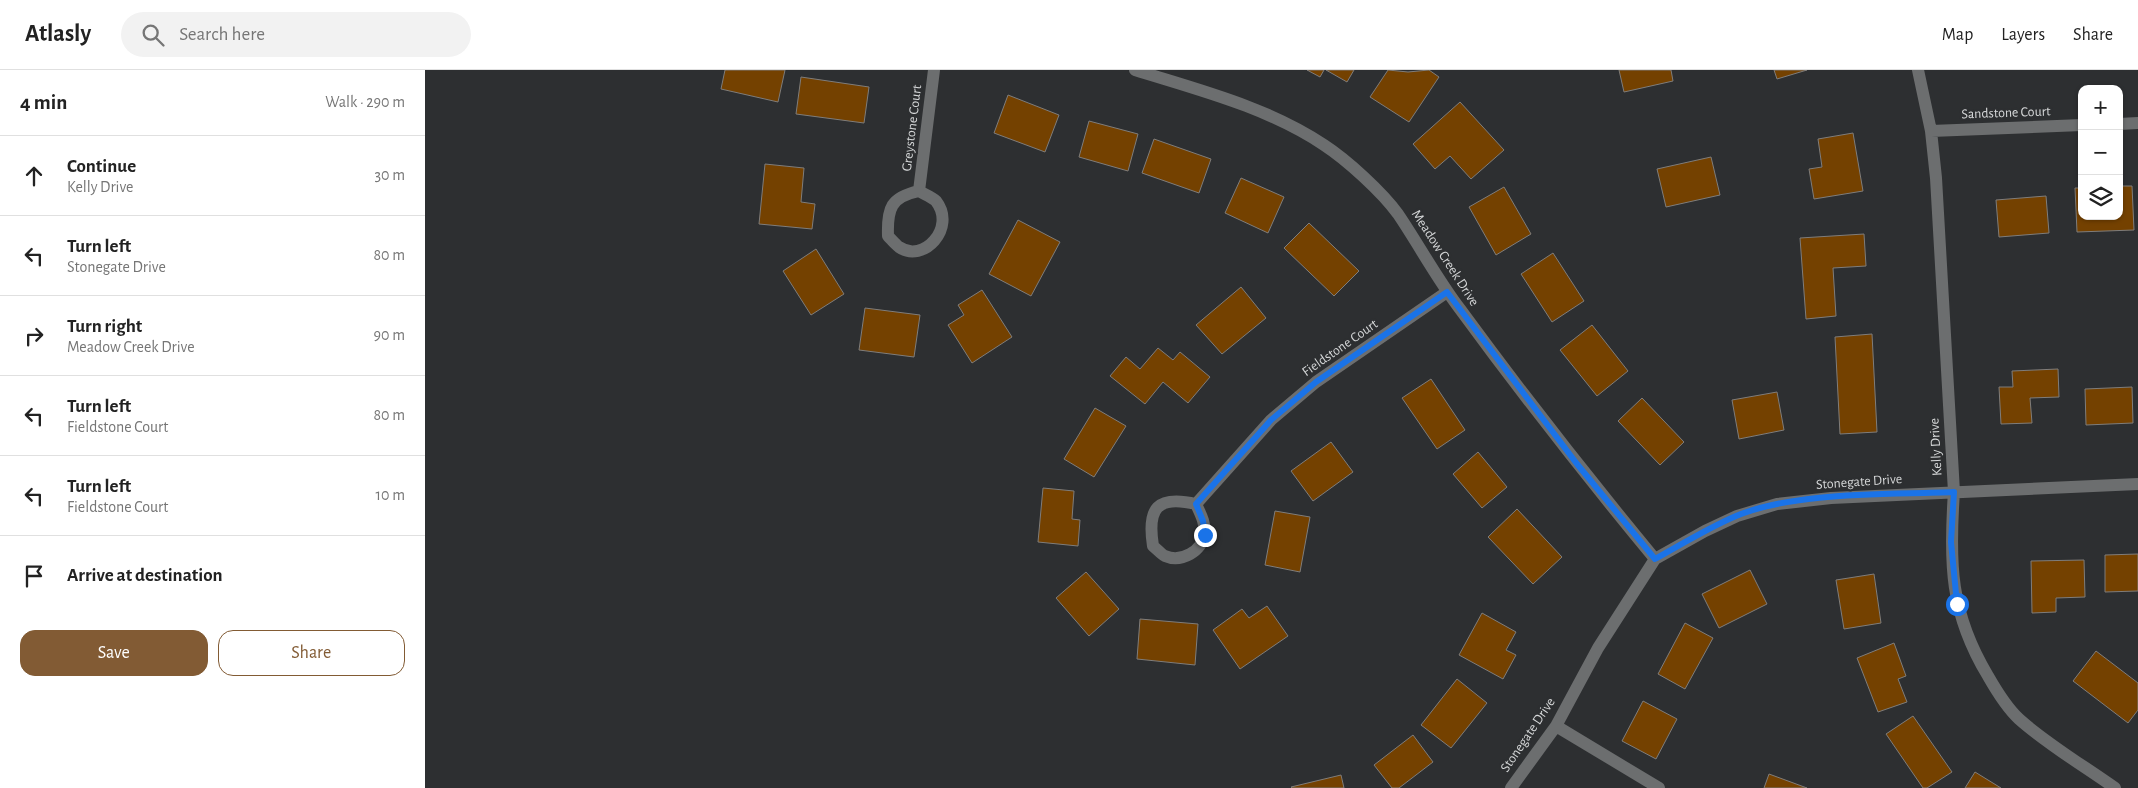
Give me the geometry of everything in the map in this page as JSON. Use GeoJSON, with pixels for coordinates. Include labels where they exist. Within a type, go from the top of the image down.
{"type":"FeatureCollection","features":[{"type":"Feature","properties":{"kind":"street","name":"Greystone Court"},"geometry":{"type":"LineString","coordinates":[[919,191],[934,70]]}},
{"type":"Feature","properties":{"kind":"street","name":"Meadow Creek Drive"},"geometry":{"type":"LineString","coordinates":[[1135,70],[1235,102],[1285,124],[1323,145],[1356,170],[1397,213],[1447,292],[1577,464],[1655,559]]}},
{"type":"Feature","properties":{"kind":"street","name":"Kelly Drive"},"geometry":{"type":"LineString","coordinates":[[1918,70],[1931,132],[1936,178],[1954,492],[1951,542],[1957,604],[1966,633],[1982,666],[1997,691],[2018,718],[2115,788]]}},
{"type":"Feature","properties":{"kind":"street"},"geometry":{"type":"LineString","coordinates":[[2123,124],[2138,123]]}},
{"type":"Feature","properties":{"kind":"street","name":"Sandstone Court"},"geometry":{"type":"LineString","coordinates":[[1931,132],[2078,125]]}},
{"type":"Feature","properties":{"kind":"street","name":"Greystone Court"},"geometry":{"type":"LineString","coordinates":[[919,191],[935,200],[942,214],[942,229],[933,244],[916,251],[900,248],[888,236],[887,220],[891,206],[903,194],[919,191]]}},
{"type":"Feature","properties":{"kind":"street","name":"Fieldstone Court"},"geometry":{"type":"LineString","coordinates":[[1196,504],[1271,420],[1316,382],[1447,292]]}},
{"type":"Feature","properties":{"kind":"street","name":"Stonegate Drive"},"geometry":{"type":"LineString","coordinates":[[1511,788],[1556,726],[1598,648],[1655,559],[1737,516],[1777,504],[1831,498],[2138,484]]}},
{"type":"Feature","properties":{"kind":"street"},"geometry":{"type":"LineString","coordinates":[[1178,500],[1196,504],[1203,521],[1205,535],[1197,550],[1183,558],[1166,556],[1153,546],[1150,528],[1152,514],[1164,503],[1178,500]]}},
{"type":"Feature","properties":{"kind":"street"},"geometry":{"type":"LineString","coordinates":[[1556,726],[1659,788]]}},
{"type":"Feature","properties":{"kind":"building"},"geometry":{"type":"Polygon","coordinates":[[[725,70],[785,70],[778,102],[721,89],[725,70]]]}},
{"type":"Feature","properties":{"kind":"building"},"geometry":{"type":"Polygon","coordinates":[[[1307,70],[1324,70],[1320,77],[1307,70]]]}},
{"type":"Feature","properties":{"kind":"building"},"geometry":{"type":"Polygon","coordinates":[[[1326,70],[1354,70],[1347,82],[1326,70]]]}},
{"type":"Feature","properties":{"kind":"building"},"geometry":{"type":"Polygon","coordinates":[[[1388,70],[1408,72],[1429,70],[1439,77],[1409,122],[1370,97],[1388,70]]]}},
{"type":"Feature","properties":{"kind":"building"},"geometry":{"type":"Polygon","coordinates":[[[1619,70],[1671,70],[1673,81],[1624,92],[1619,70]]]}},
{"type":"Feature","properties":{"kind":"building"},"geometry":{"type":"Polygon","coordinates":[[[1774,70],[1807,70],[1777,79],[1774,70]]]}},
{"type":"Feature","properties":{"kind":"building"},"geometry":{"type":"Polygon","coordinates":[[[801,77],[869,87],[864,123],[796,114],[801,77]]]}},
{"type":"Feature","properties":{"kind":"building"},"geometry":{"type":"Polygon","coordinates":[[[1008,95],[1059,115],[1045,152],[994,133],[1008,95]]]}},
{"type":"Feature","properties":{"kind":"building"},"geometry":{"type":"Polygon","coordinates":[[[1460,102],[1504,150],[1471,179],[1450,156],[1435,169],[1413,144],[1460,102]]]}},
{"type":"Feature","properties":{"kind":"building"},"geometry":{"type":"Polygon","coordinates":[[[1089,121],[1138,134],[1128,171],[1079,157],[1089,121]]]}},
{"type":"Feature","properties":{"kind":"building"},"geometry":{"type":"Polygon","coordinates":[[[1853,133],[1863,191],[1814,199],[1809,169],[1822,167],[1818,139],[1853,133]]]}},
{"type":"Feature","properties":{"kind":"building"},"geometry":{"type":"Polygon","coordinates":[[[1154,139],[1211,159],[1199,193],[1142,173],[1154,139]]]}},
{"type":"Feature","properties":{"kind":"building"},"geometry":{"type":"Polygon","coordinates":[[[1711,157],[1720,195],[1666,207],[1657,169],[1711,157]]]}},
{"type":"Feature","properties":{"kind":"building"},"geometry":{"type":"Polygon","coordinates":[[[765,164],[804,168],[801,202],[815,204],[812,229],[759,224],[765,164]]]}},
{"type":"Feature","properties":{"kind":"building"},"geometry":{"type":"Polygon","coordinates":[[[1241,178],[1284,197],[1268,233],[1225,213],[1241,178]]]}},
{"type":"Feature","properties":{"kind":"building"},"geometry":{"type":"Polygon","coordinates":[[[2123,186],[2132,186],[2134,230],[2077,232],[2075,188],[2078,188],[2078,220],[2123,220],[2123,186]]]}},
{"type":"Feature","properties":{"kind":"building"},"geometry":{"type":"Polygon","coordinates":[[[1504,187],[1531,234],[1496,255],[1469,207],[1504,187]]]}},
{"type":"Feature","properties":{"kind":"building"},"geometry":{"type":"Polygon","coordinates":[[[2046,196],[2049,233],[1999,237],[1996,200],[2046,196]]]}},
{"type":"Feature","properties":{"kind":"building"},"geometry":{"type":"Polygon","coordinates":[[[1018,220],[1060,242],[1031,296],[989,274],[1018,220]]]}},
{"type":"Feature","properties":{"kind":"building"},"geometry":{"type":"Polygon","coordinates":[[[1309,223],[1359,271],[1334,296],[1284,248],[1309,223]]]}},
{"type":"Feature","properties":{"kind":"building"},"geometry":{"type":"Polygon","coordinates":[[[1864,234],[1866,266],[1833,268],[1836,316],[1806,319],[1800,238],[1864,234]]]}},
{"type":"Feature","properties":{"kind":"building"},"geometry":{"type":"Polygon","coordinates":[[[816,249],[844,294],[811,315],[783,271],[816,249]]]}},
{"type":"Feature","properties":{"kind":"building"},"geometry":{"type":"Polygon","coordinates":[[[1553,253],[1584,301],[1552,322],[1521,274],[1553,253]]]}},
{"type":"Feature","properties":{"kind":"building"},"geometry":{"type":"Polygon","coordinates":[[[1241,287],[1266,318],[1222,354],[1196,325],[1241,287]]]}},
{"type":"Feature","properties":{"kind":"building"},"geometry":{"type":"Polygon","coordinates":[[[982,290],[1012,337],[972,363],[948,325],[964,315],[958,305],[982,290]]]}},
{"type":"Feature","properties":{"kind":"building"},"geometry":{"type":"Polygon","coordinates":[[[865,308],[920,315],[914,357],[859,350],[865,308]]]}},
{"type":"Feature","properties":{"kind":"building"},"geometry":{"type":"Polygon","coordinates":[[[1592,325],[1628,371],[1597,396],[1560,350],[1592,325]]]}},
{"type":"Feature","properties":{"kind":"building"},"geometry":{"type":"Polygon","coordinates":[[[1872,334],[1877,432],[1840,434],[1835,337],[1872,334]]]}},
{"type":"Feature","properties":{"kind":"building"},"geometry":{"type":"Polygon","coordinates":[[[1158,348],[1173,360],[1180,352],[1210,377],[1188,403],[1163,382],[1145,404],[1110,376],[1126,357],[1140,369],[1158,348]]]}},
{"type":"Feature","properties":{"kind":"building"},"geometry":{"type":"Polygon","coordinates":[[[2058,369],[2059,397],[2030,398],[2032,423],[2001,424],[1999,387],[2013,387],[2012,371],[2058,369]]]}},
{"type":"Feature","properties":{"kind":"building"},"geometry":{"type":"Polygon","coordinates":[[[1431,379],[1465,430],[1437,449],[1402,398],[1431,379]]]}},
{"type":"Feature","properties":{"kind":"building"},"geometry":{"type":"Polygon","coordinates":[[[2132,387],[2133,423],[2086,425],[2085,389],[2132,387]]]}},
{"type":"Feature","properties":{"kind":"building"},"geometry":{"type":"Polygon","coordinates":[[[1777,392],[1784,430],[1739,439],[1732,400],[1777,392]]]}},
{"type":"Feature","properties":{"kind":"building"},"geometry":{"type":"Polygon","coordinates":[[[1642,398],[1684,442],[1660,465],[1618,421],[1642,398]]]}},
{"type":"Feature","properties":{"kind":"building"},"geometry":{"type":"Polygon","coordinates":[[[1095,408],[1126,426],[1094,477],[1064,459],[1095,408]]]}},
{"type":"Feature","properties":{"kind":"building"},"geometry":{"type":"Polygon","coordinates":[[[1331,442],[1353,472],[1313,501],[1291,471],[1331,442]]]}},
{"type":"Feature","properties":{"kind":"building"},"geometry":{"type":"Polygon","coordinates":[[[1478,452],[1507,487],[1482,508],[1453,474],[1478,452]]]}},
{"type":"Feature","properties":{"kind":"building"},"geometry":{"type":"Polygon","coordinates":[[[1043,488],[1074,491],[1072,519],[1080,520],[1078,546],[1038,542],[1043,488]]]}},
{"type":"Feature","properties":{"kind":"building"},"geometry":{"type":"Polygon","coordinates":[[[1517,509],[1562,557],[1533,584],[1488,537],[1517,509]]]}},
{"type":"Feature","properties":{"kind":"building"},"geometry":{"type":"Polygon","coordinates":[[[1275,511],[1310,517],[1300,572],[1265,565],[1275,511]]]}},
{"type":"Feature","properties":{"kind":"building"},"geometry":{"type":"Polygon","coordinates":[[[2138,554],[2138,591],[2105,592],[2105,555],[2138,554]]]}},
{"type":"Feature","properties":{"kind":"building"},"geometry":{"type":"Polygon","coordinates":[[[2084,560],[2085,597],[2056,598],[2056,612],[2032,613],[2031,561],[2084,560]]]}},
{"type":"Feature","properties":{"kind":"building"},"geometry":{"type":"Polygon","coordinates":[[[1750,570],[1767,604],[1719,628],[1702,594],[1750,570]]]}},
{"type":"Feature","properties":{"kind":"building"},"geometry":{"type":"Polygon","coordinates":[[[1086,572],[1119,609],[1089,636],[1056,598],[1086,572]]]}},
{"type":"Feature","properties":{"kind":"building"},"geometry":{"type":"Polygon","coordinates":[[[1874,574],[1881,623],[1844,629],[1836,580],[1874,574]]]}},
{"type":"Feature","properties":{"kind":"building"},"geometry":{"type":"Polygon","coordinates":[[[1267,606],[1288,636],[1240,669],[1213,630],[1242,609],[1249,618],[1267,606]]]}},
{"type":"Feature","properties":{"kind":"building"},"geometry":{"type":"Polygon","coordinates":[[[1482,613],[1516,632],[1506,650],[1516,655],[1503,679],[1459,655],[1482,613]]]}},
{"type":"Feature","properties":{"kind":"building"},"geometry":{"type":"Polygon","coordinates":[[[1140,619],[1198,624],[1195,665],[1137,659],[1140,619]]]}},
{"type":"Feature","properties":{"kind":"building"},"geometry":{"type":"Polygon","coordinates":[[[1685,623],[1713,638],[1685,689],[1658,674],[1685,623]]]}},
{"type":"Feature","properties":{"kind":"building"},"geometry":{"type":"Polygon","coordinates":[[[1894,643],[1906,676],[1898,679],[1907,702],[1878,712],[1857,658],[1894,643]]]}},
{"type":"Feature","properties":{"kind":"building"},"geometry":{"type":"Polygon","coordinates":[[[2096,651],[2138,683],[2138,710],[2128,723],[2073,681],[2096,651]]]}},
{"type":"Feature","properties":{"kind":"building"},"geometry":{"type":"Polygon","coordinates":[[[1457,679],[1487,703],[1451,748],[1421,725],[1457,679]]]}},
{"type":"Feature","properties":{"kind":"building"},"geometry":{"type":"Polygon","coordinates":[[[1643,701],[1677,719],[1656,759],[1622,741],[1643,701]]]}},
{"type":"Feature","properties":{"kind":"building"},"geometry":{"type":"Polygon","coordinates":[[[1913,716],[1952,772],[1927,788],[1923,788],[1886,734],[1913,716]]]}},
{"type":"Feature","properties":{"kind":"building"},"geometry":{"type":"Polygon","coordinates":[[[1413,735],[1433,762],[1399,788],[1392,788],[1374,765],[1413,735]]]}},
{"type":"Feature","properties":{"kind":"building"},"geometry":{"type":"Polygon","coordinates":[[[1975,772],[2001,788],[1965,788],[1975,772]]]}},
{"type":"Feature","properties":{"kind":"building"},"geometry":{"type":"Polygon","coordinates":[[[1769,774],[1807,788],[1764,788],[1769,774]]]}},
{"type":"Feature","properties":{"kind":"building"},"geometry":{"type":"Polygon","coordinates":[[[1341,775],[1344,788],[1291,787],[1341,775]]]}},
{"type":"Feature","properties":{"kind":"route"},"geometry":{"type":"LineString","coordinates":[[1205,535],[1203,521],[1196,504],[1235,458],[1271,420],[1316,382],[1447,292],[1577,464],[1655,559],[1705,531],[1737,516],[1777,504],[1831,498],[1954,492],[1951,542],[1952,572],[1957,604]]}}]}
